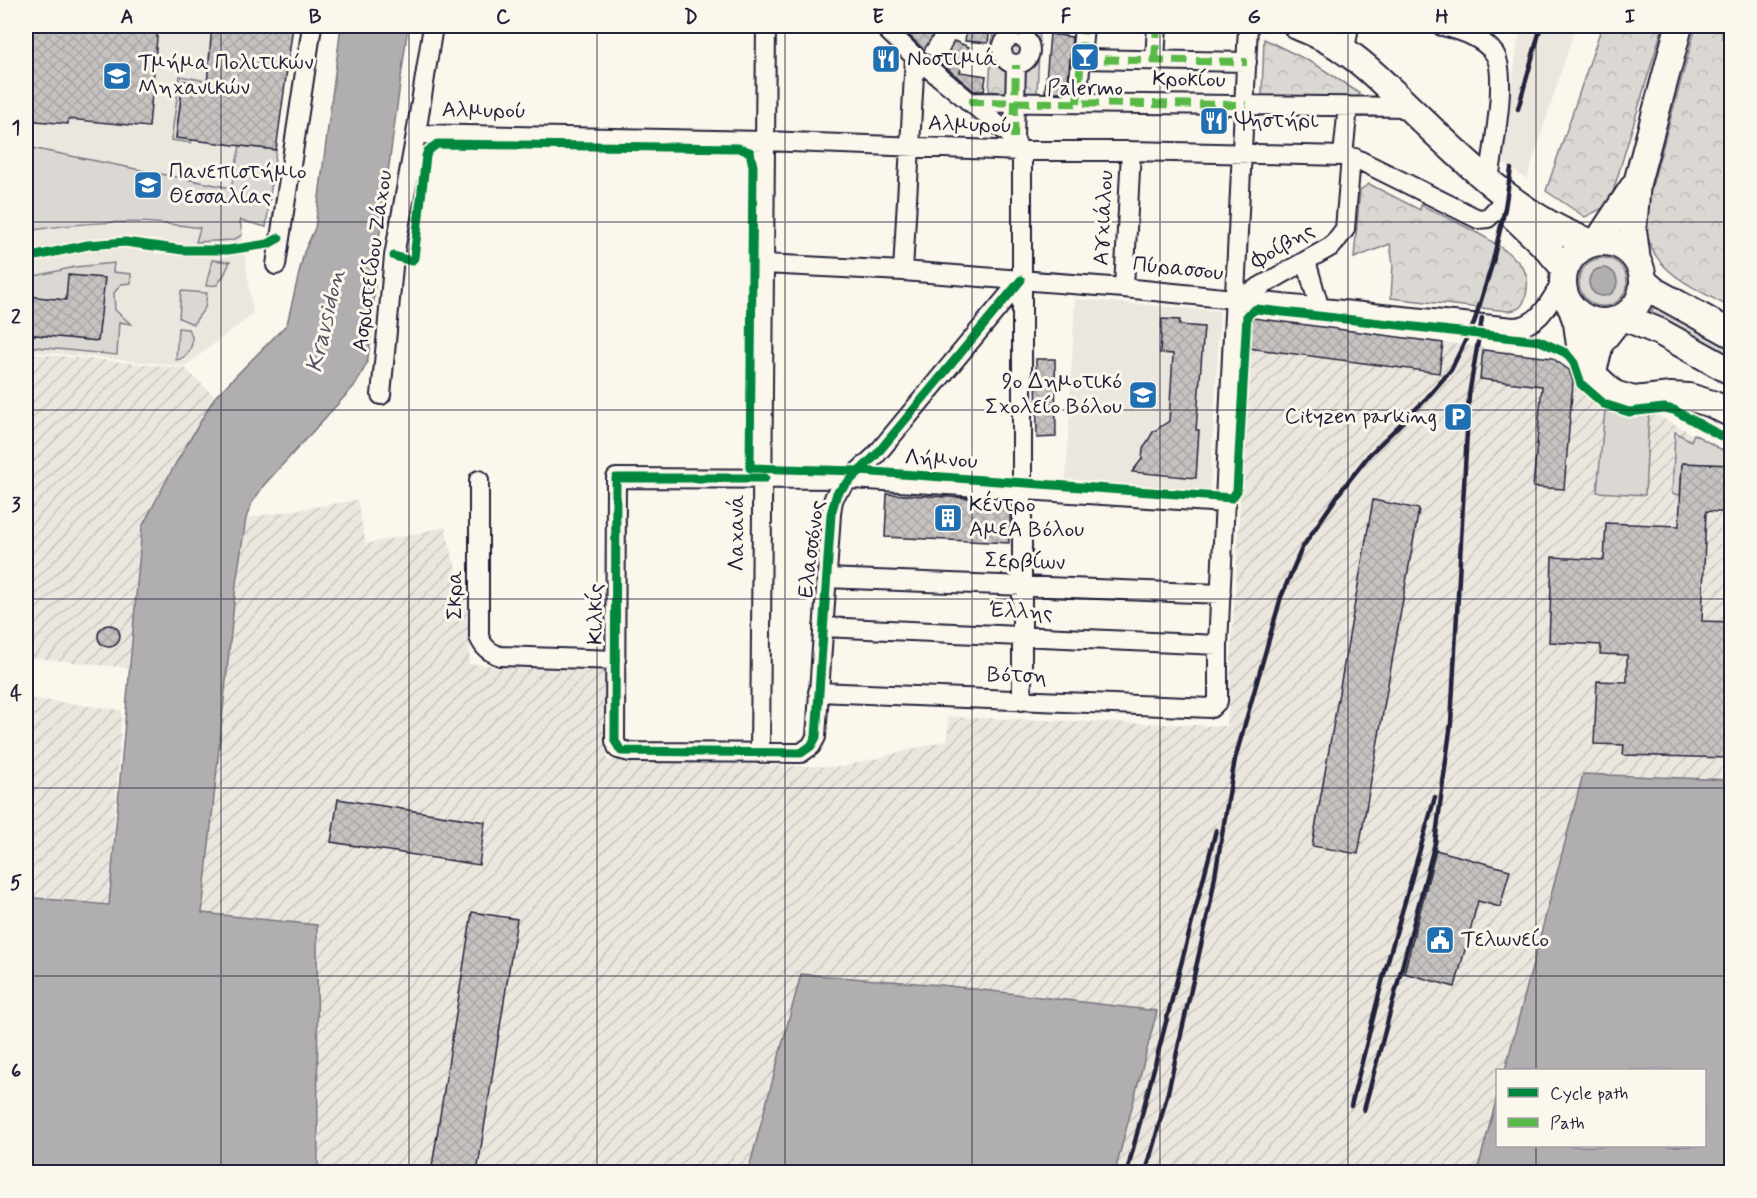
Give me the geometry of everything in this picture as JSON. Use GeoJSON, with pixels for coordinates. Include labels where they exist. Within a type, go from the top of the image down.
{"type":"FeatureCollection","features":[{"type":"Feature","properties":{"kind":"main road"},"geometry":{"type":"LineString","coordinates":[[1297,26],[1347,38],[1361,63],[1489,181],[1550,224],[1568,233],[1596,242],[1619,246],[1630,252],[1640,271],[1656,292],[1731,334]]}},
{"type":"Feature","properties":{"kind":"main road"},"geometry":{"type":"LineString","coordinates":[[1592,375],[1600,343],[1638,302],[1640,271],[1634,218],[1639,175],[1679,26]]}},
{"type":"Feature","properties":{"kind":"main road"},"geometry":{"type":"LineString","coordinates":[[1639,175],[1619,211],[1596,242],[1575,253],[1564,274],[1564,292],[1577,323],[1584,363],[1592,375],[1614,394],[1627,399],[1683,396],[1704,401],[1731,414]]}},
{"type":"Feature","properties":{"kind":"main road"},"geometry":{"type":"LineString","coordinates":[[1489,181],[1501,204],[1564,274]]}},
{"type":"Feature","properties":{"kind":"main road"},"geometry":{"type":"LineString","coordinates":[[1571,306],[1581,316],[1593,321],[1606,322],[1621,318],[1660,332],[1731,372]]}},
{"type":"Feature","properties":{"kind":"street"},"geometry":{"type":"LineString","coordinates":[[276,265],[312,26]]}},
{"type":"Feature","properties":{"kind":"street","name":"Ασριστείδου Ζάχου"},"geometry":{"type":"LineString","coordinates":[[381,395],[394,256],[433,26]]}},
{"type":"Feature","properties":{"kind":"street","name":"Λαχανά"},"geometry":{"type":"LineString","coordinates":[[760,753],[766,26]]}},
{"type":"Feature","properties":{"kind":"street"},"geometry":{"type":"LineString","coordinates":[[883,26],[915,57],[1017,145]]}},
{"type":"Feature","properties":{"kind":"street"},"geometry":{"type":"LineString","coordinates":[[1077,103],[1084,26]]}},
{"type":"Feature","properties":{"kind":"street"},"geometry":{"type":"LineString","coordinates":[[1155,60],[1157,26]]}},
{"type":"Feature","properties":{"kind":"street"},"geometry":{"type":"LineString","coordinates":[[1218,645],[1237,299],[1248,26]]}},
{"type":"Feature","properties":{"kind":"street"},"geometry":{"type":"LineString","coordinates":[[1442,26],[1477,39],[1494,53],[1499,64],[1501,84],[1489,181]]}},
{"type":"Feature","properties":{"kind":"street"},"geometry":{"type":"LineString","coordinates":[[1017,31],[1027,40],[1031,51],[1026,61],[1016,65],[1021,280],[1022,701]]}},
{"type":"Feature","properties":{"kind":"street"},"geometry":{"type":"LineString","coordinates":[[903,271],[915,57]]}},
{"type":"Feature","properties":{"kind":"street"},"geometry":{"type":"LineString","coordinates":[[1081,59],[1247,62]]}},
{"type":"Feature","properties":{"kind":"street","name":"Κροκίου"},"geometry":{"type":"LineString","coordinates":[[969,102],[1409,107]]}},
{"type":"Feature","properties":{"kind":"street","name":"Φοίβης"},"geometry":{"type":"LineString","coordinates":[[1237,299],[1332,246],[1345,229],[1348,106]]}},
{"type":"Feature","properties":{"kind":"street","name":"Αλμυρού"},"geometry":{"type":"LineString","coordinates":[[416,134],[765,141],[910,147],[1017,145],[1131,151],[1347,157],[1478,219],[1488,218],[1501,204]]}},
{"type":"Feature","properties":{"kind":"street","name":"Αγχιάλου"},"geometry":{"type":"LineString","coordinates":[[1124,288],[1131,151]]}},
{"type":"Feature","properties":{"kind":"street"},"geometry":{"type":"LineString","coordinates":[[1306,261],[1319,306]]}},
{"type":"Feature","properties":{"kind":"street","name":"Πύρασσου"},"geometry":{"type":"LineString","coordinates":[[765,264],[903,271],[1124,288],[1517,327],[1526,325],[1539,317],[1550,303],[1564,274]]}},
{"type":"Feature","properties":{"kind":"street","name":"Ελασσόνος"},"geometry":{"type":"LineString","coordinates":[[760,753],[801,753],[812,746],[816,736],[833,500],[837,493],[876,455],[1021,280]]}},
{"type":"Feature","properties":{"kind":"street","name":"Λήμνου"},"geometry":{"type":"LineString","coordinates":[[616,478],[852,479],[1226,502]]}},
{"type":"Feature","properties":{"kind":"street","name":"Κιλκίς"},"geometry":{"type":"LineString","coordinates":[[616,478],[615,741],[618,750],[760,753]]}},
{"type":"Feature","properties":{"kind":"street","name":"Σκρα"},"geometry":{"type":"LineString","coordinates":[[479,480],[479,637],[483,646],[490,653],[500,656],[616,660]]}},
{"type":"Feature","properties":{"kind":"street","name":"Σερβίων"},"geometry":{"type":"LineString","coordinates":[[826,578],[1221,594]]}},
{"type":"Feature","properties":{"kind":"street","name":"Έλλης"},"geometry":{"type":"LineString","coordinates":[[823,627],[1218,645]]}},
{"type":"Feature","properties":{"kind":"street","name":"Βότση"},"geometry":{"type":"LineString","coordinates":[[818,692],[1204,708],[1214,706],[1218,701],[1218,645]]}},
{"type":"Feature","properties":{"kind":"shaded area","name":"Πανεπιστήμιο Θεσσαλίας"},"geometry":{"type":"Polygon","coordinates":[[[26,26],[293,26],[266,227],[240,221],[253,314],[185,366],[26,351],[26,26]]]}},
{"type":"Feature","properties":{"kind":"shaded area"},"geometry":{"type":"Polygon","coordinates":[[[1483,26],[1576,26],[1527,179],[1500,161],[1519,35],[1483,26]]]}},
{"type":"Feature","properties":{"kind":"shaded area","name":"9ο Δημοτικό Σχολείο Βόλου"},"geometry":{"type":"Polygon","coordinates":[[[1075,299],[1220,311],[1210,491],[1066,479],[1075,299]]]}},
{"type":"Feature","properties":{"kind":"shaded area"},"geometry":{"type":"Polygon","coordinates":[[[1251,317],[1547,356],[1569,369],[1573,382],[1605,410],[1626,417],[1649,413],[1657,415],[1731,455],[1731,780],[1583,774],[1505,1069],[1496,1069],[1496,1101],[1477,1172],[1115,1172],[1157,1012],[941,985],[802,974],[748,1172],[318,1172],[317,925],[202,914],[236,584],[246,518],[357,500],[366,544],[445,527],[470,623],[469,664],[605,670],[607,760],[842,767],[948,740],[948,717],[1227,726],[1251,317]]]}},
{"type":"Feature","properties":{"kind":"shaded area"},"geometry":{"type":"Polygon","coordinates":[[[26,353],[185,368],[215,397],[173,468],[142,527],[129,668],[26,657],[26,353]]]}},
{"type":"Feature","properties":{"kind":"shaded area"},"geometry":{"type":"Polygon","coordinates":[[[26,698],[122,710],[109,905],[26,897],[26,698]]]}},
{"type":"Feature","properties":{"kind":"green space"},"geometry":{"type":"Polygon","coordinates":[[[993,26],[1040,26],[1037,94],[989,91],[993,26]]]}},
{"type":"Feature","properties":{"kind":"green space"},"geometry":{"type":"Polygon","coordinates":[[[1602,26],[1663,26],[1609,205],[1585,217],[1546,191],[1602,26]]]}},
{"type":"Feature","properties":{"kind":"green space"},"geometry":{"type":"Polygon","coordinates":[[[1696,26],[1724,26],[1722,38],[1731,40],[1731,308],[1679,279],[1655,254],[1648,239],[1646,220],[1649,197],[1696,26]]]}},
{"type":"Feature","properties":{"kind":"green space"},"geometry":{"type":"Polygon","coordinates":[[[1264,39],[1315,64],[1359,93],[1359,99],[1262,95],[1264,39]]]}},
{"type":"Feature","properties":{"kind":"green space"},"geometry":{"type":"Polygon","coordinates":[[[180,76],[207,81],[207,84],[183,81],[176,137],[192,140],[191,143],[171,140],[180,76]]]}},
{"type":"Feature","properties":{"kind":"green space"},"geometry":{"type":"Polygon","coordinates":[[[240,146],[276,150],[266,227],[240,220],[242,235],[233,240],[196,242],[200,228],[156,223],[91,223],[26,231],[26,147],[231,188],[240,146]]]}},
{"type":"Feature","properties":{"kind":"green space"},"geometry":{"type":"Polygon","coordinates":[[[1369,184],[1420,210],[1421,205],[1446,217],[1504,250],[1515,259],[1526,274],[1527,288],[1522,305],[1515,310],[1508,311],[1391,298],[1393,264],[1390,244],[1354,258],[1360,190],[1369,184]]]}},
{"type":"Feature","properties":{"kind":"green space"},"geometry":{"type":"Polygon","coordinates":[[[1603,258],[1620,265],[1627,282],[1620,299],[1603,306],[1586,299],[1579,282],[1586,265],[1603,258]]]}},
{"type":"Feature","properties":{"kind":"green space"},"geometry":{"type":"Polygon","coordinates":[[[212,260],[230,262],[217,285],[206,286],[212,260]]]}},
{"type":"Feature","properties":{"kind":"green space"},"geometry":{"type":"Polygon","coordinates":[[[114,263],[113,272],[131,274],[131,283],[121,284],[114,293],[115,310],[131,324],[119,322],[117,355],[26,346],[26,334],[98,341],[104,279],[69,275],[66,300],[26,296],[26,278],[75,267],[114,263]]]}},
{"type":"Feature","properties":{"kind":"green space"},"geometry":{"type":"Polygon","coordinates":[[[181,291],[207,293],[205,308],[193,324],[179,318],[181,291]]]}},
{"type":"Feature","properties":{"kind":"green space"},"geometry":{"type":"Polygon","coordinates":[[[1655,305],[1731,348],[1731,361],[1649,315],[1655,305]]]}},
{"type":"Feature","properties":{"kind":"green space"},"geometry":{"type":"Polygon","coordinates":[[[178,328],[188,329],[192,343],[185,356],[176,360],[178,328]]]}},
{"type":"Feature","properties":{"kind":"green space"},"geometry":{"type":"Polygon","coordinates":[[[1605,410],[1627,416],[1649,413],[1645,495],[1597,492],[1605,410]]]}},
{"type":"Feature","properties":{"kind":"green space"},"geometry":{"type":"Polygon","coordinates":[[[1675,432],[1691,441],[1694,434],[1731,455],[1731,465],[1682,463],[1680,495],[1672,494],[1675,432]]]}},
{"type":"Feature","properties":{"kind":"water","name":"Kravsidon"},"geometry":{"type":"Polygon","coordinates":[[[341,26],[408,26],[380,231],[370,345],[367,363],[356,384],[264,485],[252,503],[246,518],[236,584],[202,913],[317,925],[318,1172],[26,1172],[26,897],[109,905],[142,527],[173,468],[215,397],[287,324],[304,252],[315,228],[341,26]]]}},
{"type":"Feature","properties":{"kind":"water"},"geometry":{"type":"Polygon","coordinates":[[[1603,268],[1613,272],[1617,282],[1613,292],[1603,296],[1593,292],[1589,282],[1593,272],[1603,268]]]}},
{"type":"Feature","properties":{"kind":"water"},"geometry":{"type":"Polygon","coordinates":[[[1583,774],[1731,780],[1731,1172],[1477,1172],[1496,1101],[1496,1147],[1706,1147],[1706,1069],[1505,1069],[1583,774]]]}},
{"type":"Feature","properties":{"kind":"water"},"geometry":{"type":"Polygon","coordinates":[[[801,974],[941,985],[1157,1011],[1115,1172],[748,1172],[801,974]]]}},
{"type":"Feature","properties":{"kind":"building"},"geometry":{"type":"Polygon","coordinates":[[[26,26],[86,30],[86,26],[158,26],[149,127],[68,119],[68,124],[26,120],[26,26]]]}},
{"type":"Feature","properties":{"kind":"building"},"geometry":{"type":"Polygon","coordinates":[[[212,26],[293,26],[276,150],[176,138],[183,81],[207,84],[212,26]]]}},
{"type":"Feature","properties":{"kind":"building"},"geometry":{"type":"Polygon","coordinates":[[[899,26],[939,26],[924,50],[899,26]]]}},
{"type":"Feature","properties":{"kind":"building"},"geometry":{"type":"Polygon","coordinates":[[[967,26],[990,26],[988,43],[965,41],[967,26]]]}},
{"type":"Feature","properties":{"kind":"building"},"geometry":{"type":"Polygon","coordinates":[[[1050,34],[1072,37],[1067,92],[1045,92],[1050,34]]]}},
{"type":"Feature","properties":{"kind":"building"},"geometry":{"type":"Polygon","coordinates":[[[954,41],[969,47],[960,72],[986,76],[984,91],[974,91],[942,64],[954,41]]]}},
{"type":"Feature","properties":{"kind":"building"},"geometry":{"type":"Polygon","coordinates":[[[68,275],[105,278],[98,341],[26,334],[26,296],[66,300],[68,275]]]}},
{"type":"Feature","properties":{"kind":"building"},"geometry":{"type":"Polygon","coordinates":[[[1253,318],[1443,343],[1439,373],[1249,348],[1253,318]]]}},
{"type":"Feature","properties":{"kind":"building"},"geometry":{"type":"Polygon","coordinates":[[[1162,319],[1180,320],[1179,325],[1204,327],[1196,430],[1199,430],[1196,478],[1132,472],[1142,459],[1143,449],[1153,432],[1169,421],[1173,354],[1160,353],[1162,319]]]}},
{"type":"Feature","properties":{"kind":"building"},"geometry":{"type":"Polygon","coordinates":[[[1483,350],[1552,358],[1569,370],[1573,382],[1564,489],[1533,487],[1542,386],[1480,379],[1483,350]]]}},
{"type":"Feature","properties":{"kind":"building"},"geometry":{"type":"Polygon","coordinates":[[[1036,359],[1055,359],[1056,437],[1037,438],[1036,359]]]}},
{"type":"Feature","properties":{"kind":"building"},"geometry":{"type":"Polygon","coordinates":[[[1682,463],[1731,465],[1731,513],[1706,511],[1702,621],[1731,622],[1729,758],[1623,755],[1624,745],[1594,744],[1597,681],[1627,682],[1627,655],[1600,654],[1601,645],[1549,642],[1552,557],[1604,560],[1606,523],[1679,526],[1682,463]]]}},
{"type":"Feature","properties":{"kind":"building","name":"Κέντρο ΑμεΑ Βόλου"},"geometry":{"type":"Polygon","coordinates":[[[887,494],[1011,500],[1009,543],[885,537],[887,494]]]}},
{"type":"Feature","properties":{"kind":"building"},"geometry":{"type":"Polygon","coordinates":[[[1373,500],[1419,509],[1358,854],[1312,846],[1373,500]]]}},
{"type":"Feature","properties":{"kind":"building"},"geometry":{"type":"Polygon","coordinates":[[[109,625],[117,628],[120,636],[117,644],[109,647],[101,644],[98,636],[101,628],[109,625]]]}},
{"type":"Feature","properties":{"kind":"building"},"geometry":{"type":"Polygon","coordinates":[[[338,799],[485,822],[479,865],[331,842],[338,799]]]}},
{"type":"Feature","properties":{"kind":"building","name":"Τελωνείο"},"geometry":{"type":"Polygon","coordinates":[[[1436,850],[1510,870],[1500,907],[1478,901],[1455,987],[1404,973],[1436,850]]]}},
{"type":"Feature","properties":{"kind":"building"},"geometry":{"type":"Polygon","coordinates":[[[472,912],[517,919],[477,1173],[431,1173],[472,912]]]}},
{"type":"Feature","properties":{"kind":"railway"},"geometry":{"type":"LineString","coordinates":[[1518,109],[1541,26]]}},
{"type":"Feature","properties":{"kind":"railway"},"geometry":{"type":"LineString","coordinates":[[1492,265],[1511,169]]}},
{"type":"Feature","properties":{"kind":"railway"},"geometry":{"type":"LineString","coordinates":[[1146,1172],[1168,1092],[1210,905],[1235,759],[1281,597],[1302,548],[1340,492],[1369,455],[1426,399],[1451,370],[1474,323],[1494,258]]}},
{"type":"Feature","properties":{"kind":"railway"},"geometry":{"type":"LineString","coordinates":[[1364,1110],[1435,843],[1451,723],[1469,395],[1482,318]]}},
{"type":"Feature","properties":{"kind":"railway"},"geometry":{"type":"LineString","coordinates":[[1351,1106],[1383,978],[1435,797]]}},
{"type":"Feature","properties":{"kind":"railway"},"geometry":{"type":"LineString","coordinates":[[1127,1172],[1216,830]]}},
{"type":"Feature","properties":{"kind":"marked path"},"geometry":{"type":"LineString","coordinates":[[1017,36],[1018,26]]}},
{"type":"Feature","properties":{"kind":"marked path"},"geometry":{"type":"LineString","coordinates":[[1077,103],[1084,26]]}},
{"type":"Feature","properties":{"kind":"marked path"},"geometry":{"type":"LineString","coordinates":[[1155,60],[1157,26]]}},
{"type":"Feature","properties":{"kind":"marked path"},"geometry":{"type":"LineString","coordinates":[[1081,59],[1247,62]]}},
{"type":"Feature","properties":{"kind":"marked path"},"geometry":{"type":"LineString","coordinates":[[1014,138],[1016,65]]}},
{"type":"Feature","properties":{"kind":"marked path"},"geometry":{"type":"LineString","coordinates":[[969,102],[1246,105]]}},
{"type":"Feature","properties":{"kind":"cycle path"},"geometry":{"type":"LineString","coordinates":[[394,256],[411,261],[414,258],[426,156],[428,151],[437,144],[738,148],[750,152],[753,166],[750,468],[860,471],[1232,498],[1237,491],[1247,315],[1256,309],[1540,341],[1566,353],[1574,363],[1581,384],[1604,404],[1629,412],[1664,408],[1674,410],[1732,442]]}},
{"type":"Feature","properties":{"kind":"cycle path"},"geometry":{"type":"LineString","coordinates":[[26,258],[88,245],[125,242],[183,250],[228,250],[268,244],[279,238]]}},
{"type":"Feature","properties":{"kind":"cycle path"},"geometry":{"type":"LineString","coordinates":[[765,478],[616,478],[615,741],[621,751],[801,753],[811,746],[816,737],[831,514],[837,493],[876,455],[1021,280]]}},
{"type":"Feature","properties":{"kind":"place","name":"Palermo"},"geometry":{"type":"Point","coordinates":[1085,57]}},
{"type":"Feature","properties":{"kind":"place","name":"Νοστιμιά"},"geometry":{"type":"Point","coordinates":[886,59]}},
{"type":"Feature","properties":{"kind":"place","name":"Τμήμα Πολιτικών Μηχανικών"},"geometry":{"type":"Point","coordinates":[117,76]}},
{"type":"Feature","properties":{"kind":"place","name":"Ψηστήρι"},"geometry":{"type":"Point","coordinates":[1214,121]}},
{"type":"Feature","properties":{"kind":"place","name":"Πανεπιστήμιο Θεσσαλίας"},"geometry":{"type":"Point","coordinates":[148,185]}},
{"type":"Feature","properties":{"kind":"place","name":"9ο Δημοτικό Σχολείο Βόλου"},"geometry":{"type":"Point","coordinates":[1143,395]}},
{"type":"Feature","properties":{"kind":"place","name":"Cityzen parking"},"geometry":{"type":"Point","coordinates":[1458,417]}},
{"type":"Feature","properties":{"kind":"place","name":"Κέντρο ΑμεΑ Βόλου"},"geometry":{"type":"Point","coordinates":[948,518]}},
{"type":"Feature","properties":{"kind":"place","name":"Τελωνείο"},"geometry":{"type":"Point","coordinates":[1440,940]}}]}
